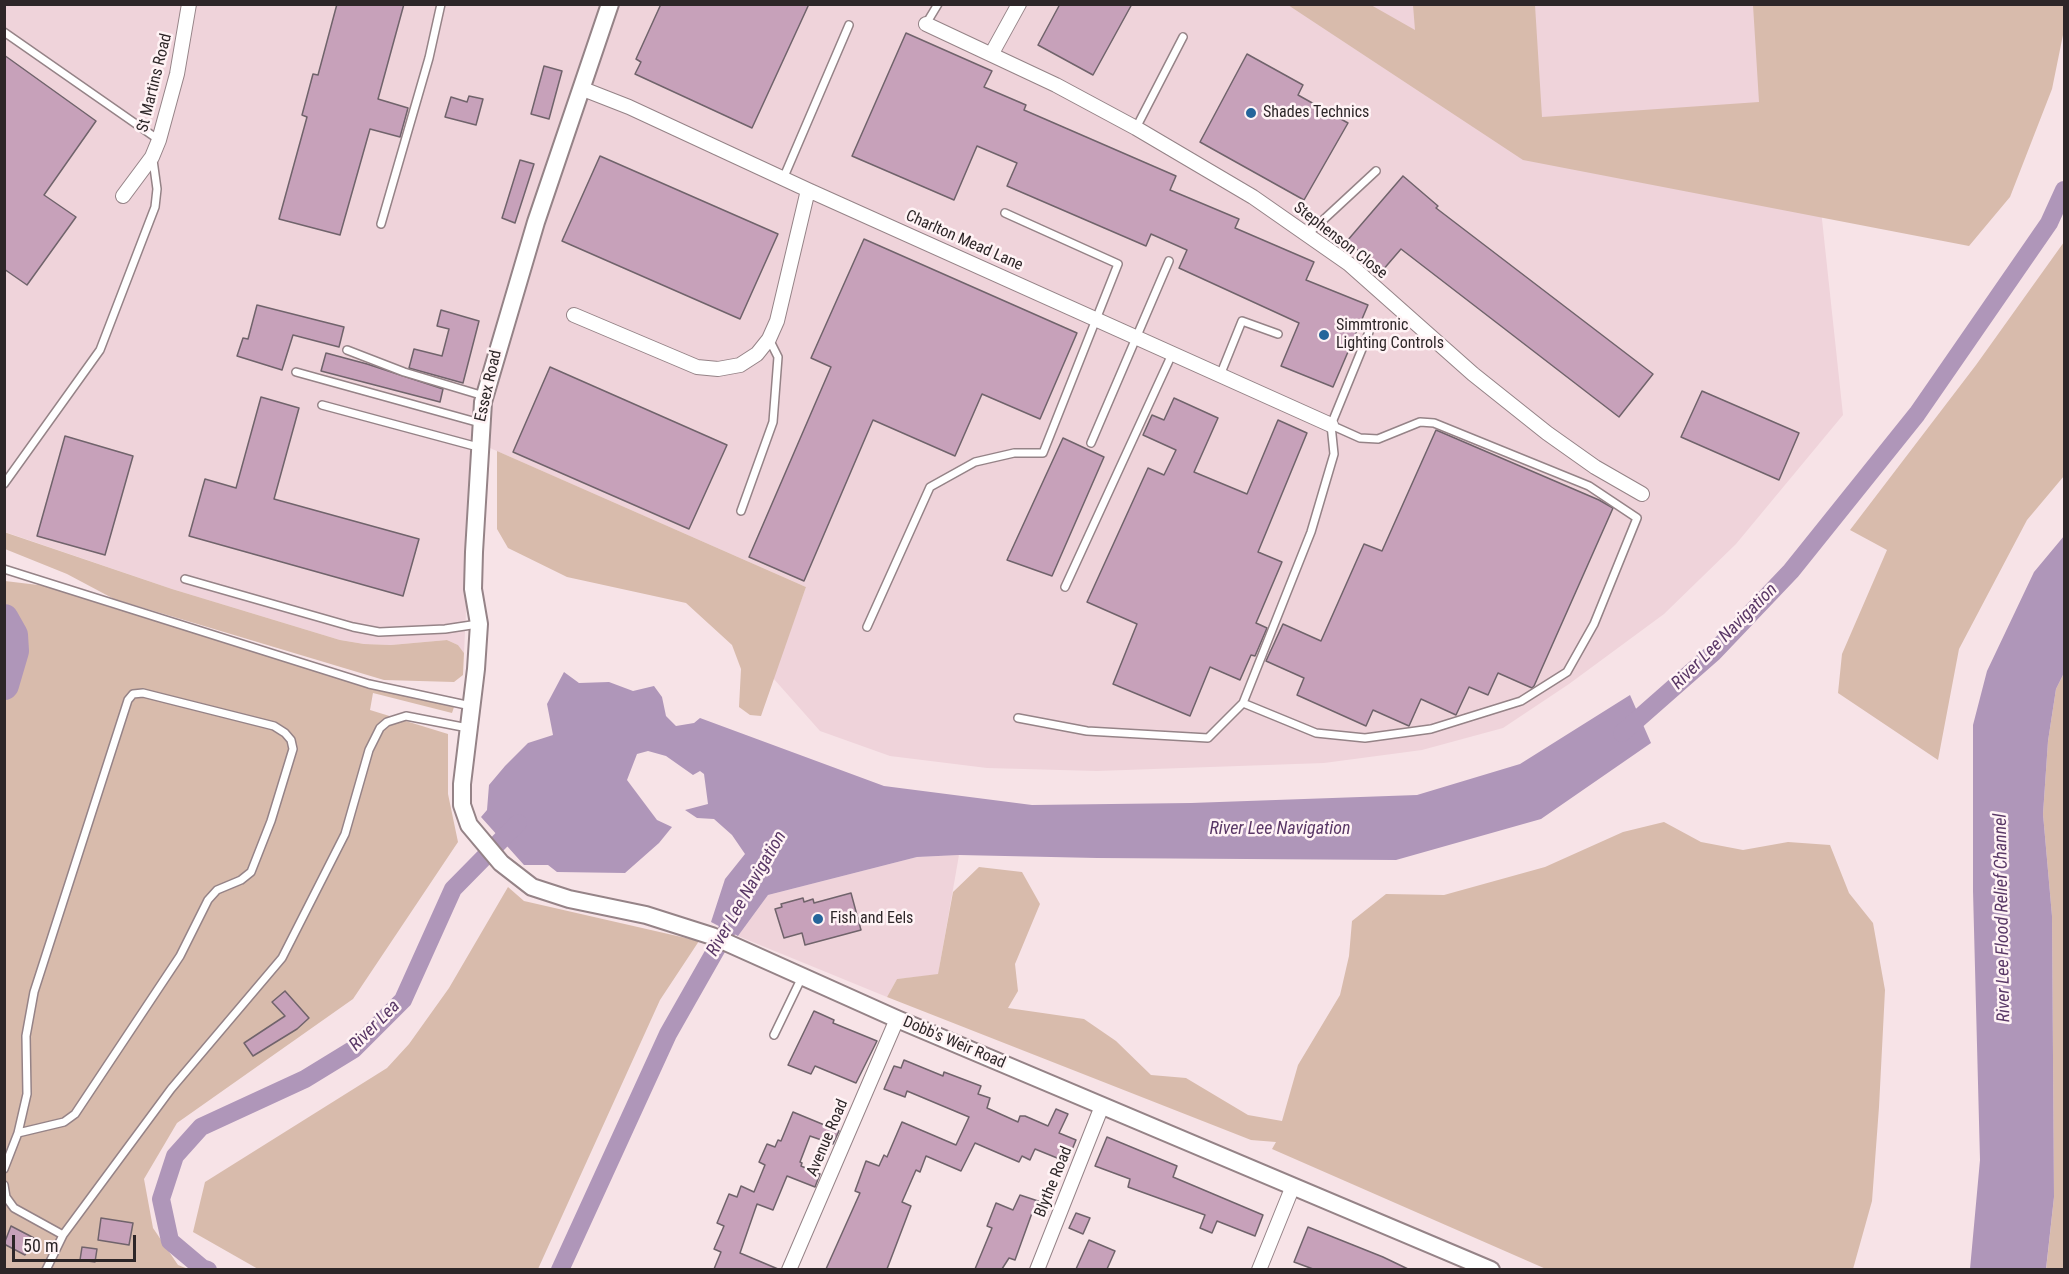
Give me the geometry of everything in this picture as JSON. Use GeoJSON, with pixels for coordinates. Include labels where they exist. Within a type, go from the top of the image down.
{"type":"FeatureCollection","features":[{"type":"Feature","properties":{"kind":"street","name":"St Martins Road"},"geometry":{"type":"LineString","coordinates":[[123,196],[152,157],[159,140],[177,74],[189,4]]}},
{"type":"Feature","properties":{"kind":"street","name":"Essex Road"},"geometry":{"type":"LineString","coordinates":[[462,784],[473,706],[478,624],[473,589],[478,447],[484,396],[536,222],[610,4]]}},
{"type":"Feature","properties":{"kind":"street"},"geometry":{"type":"LineString","coordinates":[[992,53],[1019,4]]}},
{"type":"Feature","properties":{"kind":"street","name":"Stephenson Close"},"geometry":{"type":"LineString","coordinates":[[926,24],[992,53],[1136,128],[1253,197],[1348,264],[1473,374],[1547,433],[1595,467],[1642,494]]}},
{"type":"Feature","properties":{"kind":"street","name":"Charlton Mead Lane"},"geometry":{"type":"LineString","coordinates":[[583,89],[629,107],[783,179],[1221,373],[1331,425]]}},
{"type":"Feature","properties":{"kind":"street"},"geometry":{"type":"LineString","coordinates":[[574,315],[698,367],[718,369],[740,365],[757,354],[769,339],[777,321],[808,190]]}},
{"type":"Feature","properties":{"kind":"street","name":"Dobb's Weir Road"},"geometry":{"type":"LineString","coordinates":[[462,784],[462,805],[469,825],[501,863],[517,876],[544,892],[646,915],[706,934],[897,1019],[1484,1268]]}},
{"type":"Feature","properties":{"kind":"street","name":"Avenue Road"},"geometry":{"type":"LineString","coordinates":[[789,1269],[897,1019]]}},
{"type":"Feature","properties":{"kind":"street","name":"Blythe Road"},"geometry":{"type":"LineString","coordinates":[[1037,1269],[1102,1106]]}},
{"type":"Feature","properties":{"kind":"street"},"geometry":{"type":"LineString","coordinates":[[1259,1269],[1293,1186]]}},
{"type":"Feature","properties":{"kind":"lane"},"geometry":{"type":"LineString","coordinates":[[381,224],[429,58],[441,4]]}},
{"type":"Feature","properties":{"kind":"lane"},"geometry":{"type":"LineString","coordinates":[[926,24],[938,4]]}},
{"type":"Feature","properties":{"kind":"lane"},"geometry":{"type":"LineString","coordinates":[[783,179],[849,25]]}},
{"type":"Feature","properties":{"kind":"lane"},"geometry":{"type":"LineString","coordinates":[[4,32],[159,140]]}},
{"type":"Feature","properties":{"kind":"lane"},"geometry":{"type":"LineString","coordinates":[[1136,128],[1183,38]]}},
{"type":"Feature","properties":{"kind":"lane"},"geometry":{"type":"LineString","coordinates":[[4,484],[100,350],[155,207],[157,189],[152,157]]}},
{"type":"Feature","properties":{"kind":"lane"},"geometry":{"type":"LineString","coordinates":[[1308,234],[1376,171]]}},
{"type":"Feature","properties":{"kind":"lane"},"geometry":{"type":"LineString","coordinates":[[867,627],[930,487],[975,462],[1014,453],[1043,453],[1118,264],[1005,213]]}},
{"type":"Feature","properties":{"kind":"lane"},"geometry":{"type":"LineString","coordinates":[[1091,443],[1169,261]]}},
{"type":"Feature","properties":{"kind":"lane"},"geometry":{"type":"LineString","coordinates":[[1221,373],[1242,321],[1278,334]]}},
{"type":"Feature","properties":{"kind":"lane"},"geometry":{"type":"LineString","coordinates":[[1018,718],[1087,731],[1208,738],[1243,703],[1311,532],[1334,454],[1331,425],[1369,332]]}},
{"type":"Feature","properties":{"kind":"lane"},"geometry":{"type":"LineString","coordinates":[[741,512],[773,422],[778,357],[769,339]]}},
{"type":"Feature","properties":{"kind":"lane"},"geometry":{"type":"LineString","coordinates":[[347,350],[404,372],[484,396]]}},
{"type":"Feature","properties":{"kind":"lane"},"geometry":{"type":"LineString","coordinates":[[1065,587],[1173,352]]}},
{"type":"Feature","properties":{"kind":"lane"},"geometry":{"type":"LineString","coordinates":[[296,372],[480,423]]}},
{"type":"Feature","properties":{"kind":"lane"},"geometry":{"type":"LineString","coordinates":[[322,405],[478,447]]}},
{"type":"Feature","properties":{"kind":"lane"},"geometry":{"type":"LineString","coordinates":[[1243,703],[1316,733],[1365,738],[1431,729],[1521,701],[1567,672],[1594,624],[1637,518],[1589,486],[1434,423],[1420,422],[1378,439],[1360,438],[1331,425]]}},
{"type":"Feature","properties":{"kind":"lane"},"geometry":{"type":"LineString","coordinates":[[4,570],[369,684],[473,706]]}},
{"type":"Feature","properties":{"kind":"lane"},"geometry":{"type":"LineString","coordinates":[[185,579],[353,627],[380,632],[445,629],[478,624]]}},
{"type":"Feature","properties":{"kind":"lane"},"geometry":{"type":"LineString","coordinates":[[4,1169],[18,1134],[27,1094],[26,1036],[34,992],[128,700],[133,694],[143,693],[274,726],[285,733],[291,740],[292,749],[271,821],[251,872],[241,880],[217,890],[208,900],[180,956],[75,1114],[64,1122],[18,1134]]}},
{"type":"Feature","properties":{"kind":"lane"},"geometry":{"type":"LineString","coordinates":[[46,1269],[63,1235],[171,1089],[282,958],[345,834],[369,750],[380,728],[387,722],[406,716],[470,729]]}},
{"type":"Feature","properties":{"kind":"lane"},"geometry":{"type":"LineString","coordinates":[[774,1035],[802,977]]}},
{"type":"Feature","properties":{"kind":"lane"},"geometry":{"type":"LineString","coordinates":[[4,1185],[6,1197],[14,1208],[63,1235]]}},
{"type":"Feature","properties":{"kind":"shaded area"},"geometry":{"type":"Polygon","coordinates":[[[5,5],[1799,5],[1843,415],[1736,544],[1664,614],[1569,684],[1503,728],[1422,750],[1324,763],[1097,771],[987,768],[890,756],[820,731],[773,678],[806,587],[474,441],[464,653],[458,645],[447,640],[391,645],[340,640],[172,589],[5,532],[5,5]]]}},
{"type":"Feature","properties":{"kind":"shaded area"},"geometry":{"type":"Polygon","coordinates":[[[1288,5],[1371,5],[1415,30],[1413,5],[1535,5],[1542,117],[1759,102],[1753,5],[2064,5],[2064,30],[2052,89],[2010,197],[1969,246],[1523,160],[1288,5]]]}},
{"type":"Feature","properties":{"kind":"shaded area"},"geometry":{"type":"Polygon","coordinates":[[[2064,242],[2064,476],[2027,520],[1959,649],[1938,760],[1838,693],[1842,654],[1887,550],[1850,530],[1976,365],[2064,242]]]}},
{"type":"Feature","properties":{"kind":"shaded area"},"geometry":{"type":"Polygon","coordinates":[[[497,451],[806,587],[761,716],[750,715],[739,707],[741,669],[732,645],[686,603],[567,577],[508,548],[497,529],[497,451]]]}},
{"type":"Feature","properties":{"kind":"shaded area"},"geometry":{"type":"Polygon","coordinates":[[[4,532],[172,589],[340,640],[391,645],[447,640],[458,645],[464,653],[463,675],[454,682],[384,680],[114,599],[67,574],[5,549],[4,532]]]}},
{"type":"Feature","properties":{"kind":"shaded area"},"geometry":{"type":"Polygon","coordinates":[[[5,581],[63,588],[109,607],[454,707],[452,713],[373,693],[370,710],[448,734],[448,794],[458,842],[353,999],[177,1123],[144,1179],[153,1228],[178,1265],[188,1269],[5,1270],[5,581]]]}},
{"type":"Feature","properties":{"kind":"shaded area"},"geometry":{"type":"Polygon","coordinates":[[[2064,673],[2064,1269],[2046,1270],[2054,1197],[2052,916],[2043,814],[2048,741],[2056,689],[2064,673]]]}},
{"type":"Feature","properties":{"kind":"shaded area"},"geometry":{"type":"Polygon","coordinates":[[[1664,822],[1701,842],[1743,850],[1788,842],[1830,845],[1849,893],[1873,923],[1885,990],[1879,1107],[1872,1201],[1853,1269],[1546,1269],[1272,1149],[1276,1142],[1251,1140],[887,997],[897,979],[938,974],[953,892],[979,867],[1022,872],[1040,904],[1015,964],[1018,991],[1008,1008],[1084,1019],[1116,1041],[1151,1075],[1186,1078],[1248,1115],[1282,1121],[1298,1065],[1340,995],[1349,956],[1352,921],[1386,894],[1444,895],[1545,867],[1623,832],[1664,822]]]}},
{"type":"Feature","properties":{"kind":"shaded area"},"geometry":{"type":"Polygon","coordinates":[[[959,855],[938,975],[897,979],[887,997],[738,936],[768,895],[917,857],[959,855]]]}},
{"type":"Feature","properties":{"kind":"shaded area"},"geometry":{"type":"Polygon","coordinates":[[[508,887],[524,901],[699,941],[660,1000],[538,1269],[258,1269],[193,1232],[205,1182],[387,1068],[409,1044],[449,988],[508,887]]]}},
{"type":"Feature","properties":{"kind":"water","name":"River Lee Flood Relief Channel"},"geometry":{"type":"Polygon","coordinates":[[[2064,536],[2064,673],[2056,689],[2048,741],[2043,814],[2052,916],[2054,1197],[2046,1269],[1970,1269],[1980,1160],[1973,891],[1973,725],[1987,671],[2034,572],[2064,536]]]}},
{"type":"Feature","properties":{"kind":"water"},"geometry":{"type":"Polygon","coordinates":[[[564,672],[579,683],[609,682],[633,691],[654,686],[662,697],[666,716],[676,726],[694,723],[700,718],[884,786],[1032,805],[1191,803],[1417,795],[1520,764],[1630,695],[1651,743],[1541,819],[1396,860],[959,855],[917,857],[768,895],[738,936],[711,922],[725,879],[745,854],[732,835],[714,819],[697,818],[685,810],[708,804],[704,774],[700,771],[693,775],[666,756],[648,751],[637,754],[627,780],[657,820],[672,827],[659,843],[625,873],[557,872],[548,865],[524,865],[481,817],[487,810],[489,785],[505,766],[528,743],[553,735],[547,704],[564,672]]]}},
{"type":"Feature","properties":{"kind":"building"},"geometry":{"type":"Polygon","coordinates":[[[337,4],[404,4],[378,99],[408,108],[400,137],[370,129],[340,235],[279,219],[307,117],[302,115],[313,74],[318,75],[337,4]]]}},
{"type":"Feature","properties":{"kind":"building"},"geometry":{"type":"Polygon","coordinates":[[[661,4],[809,4],[752,128],[635,74],[641,62],[636,59],[661,4]]]}},
{"type":"Feature","properties":{"kind":"building"},"geometry":{"type":"Polygon","coordinates":[[[1060,4],[1132,4],[1093,75],[1038,45],[1060,4]]]}},
{"type":"Feature","properties":{"kind":"building"},"geometry":{"type":"Polygon","coordinates":[[[906,33],[992,71],[984,87],[1026,105],[1024,110],[1176,176],[1170,190],[1239,219],[1235,228],[1314,262],[1306,280],[1368,305],[1333,387],[1281,366],[1299,323],[1179,268],[1187,250],[1151,234],[1146,246],[1007,186],[1017,163],[977,146],[954,200],[852,156],[906,33]]]}},
{"type":"Feature","properties":{"kind":"building"},"geometry":{"type":"Polygon","coordinates":[[[1247,54],[1303,85],[1298,95],[1348,123],[1304,200],[1200,142],[1247,54]]]}},
{"type":"Feature","properties":{"kind":"building"},"geometry":{"type":"Polygon","coordinates":[[[4,55],[96,121],[44,195],[76,217],[27,285],[4,269],[4,55]]]}},
{"type":"Feature","properties":{"kind":"building"},"geometry":{"type":"Polygon","coordinates":[[[544,66],[562,71],[549,119],[531,114],[544,66]]]}},
{"type":"Feature","properties":{"kind":"building"},"geometry":{"type":"Polygon","coordinates":[[[469,96],[483,99],[476,125],[445,117],[451,97],[467,102],[469,96]]]}},
{"type":"Feature","properties":{"kind":"building"},"geometry":{"type":"Polygon","coordinates":[[[600,156],[778,234],[740,319],[562,241],[600,156]]]}},
{"type":"Feature","properties":{"kind":"building"},"geometry":{"type":"Polygon","coordinates":[[[520,160],[534,164],[515,223],[502,218],[520,160]]]}},
{"type":"Feature","properties":{"kind":"building"},"geometry":{"type":"Polygon","coordinates":[[[1403,176],[1438,206],[1436,208],[1653,374],[1619,417],[1401,249],[1382,271],[1347,241],[1403,176]]]}},
{"type":"Feature","properties":{"kind":"building"},"geometry":{"type":"Polygon","coordinates":[[[864,239],[1077,333],[1040,419],[982,394],[955,456],[873,420],[804,581],[749,557],[831,367],[811,358],[864,239]]]}},
{"type":"Feature","properties":{"kind":"building"},"geometry":{"type":"Polygon","coordinates":[[[257,305],[344,327],[339,347],[293,335],[282,370],[237,356],[243,338],[248,339],[257,305]]]}},
{"type":"Feature","properties":{"kind":"building"},"geometry":{"type":"Polygon","coordinates":[[[441,310],[479,321],[463,383],[409,368],[414,349],[442,356],[449,329],[437,326],[441,310]]]}},
{"type":"Feature","properties":{"kind":"building"},"geometry":{"type":"Polygon","coordinates":[[[326,353],[443,389],[440,402],[321,371],[326,353]]]}},
{"type":"Feature","properties":{"kind":"building"},"geometry":{"type":"Polygon","coordinates":[[[550,367],[727,445],[689,529],[513,452],[550,367]]]}},
{"type":"Feature","properties":{"kind":"building"},"geometry":{"type":"Polygon","coordinates":[[[1702,391],[1799,433],[1779,480],[1681,437],[1702,391]]]}},
{"type":"Feature","properties":{"kind":"building"},"geometry":{"type":"Polygon","coordinates":[[[261,397],[299,408],[274,499],[419,539],[403,596],[189,536],[205,479],[236,488],[261,397]]]}},
{"type":"Feature","properties":{"kind":"building"},"geometry":{"type":"Polygon","coordinates":[[[1174,398],[1218,418],[1194,472],[1247,494],[1278,420],[1307,433],[1258,552],[1282,562],[1256,623],[1267,628],[1255,656],[1251,655],[1240,680],[1210,667],[1190,716],[1113,684],[1137,624],[1087,602],[1148,468],[1164,475],[1176,450],[1143,435],[1152,415],[1164,420],[1174,398]]]}},
{"type":"Feature","properties":{"kind":"building"},"geometry":{"type":"Polygon","coordinates":[[[1436,430],[1613,508],[1532,688],[1498,673],[1488,695],[1469,687],[1456,715],[1421,699],[1409,726],[1373,710],[1366,726],[1297,695],[1304,678],[1266,661],[1283,624],[1321,641],[1364,544],[1382,551],[1436,430]]]}},
{"type":"Feature","properties":{"kind":"building"},"geometry":{"type":"Polygon","coordinates":[[[65,436],[133,456],[105,555],[37,536],[65,436]]]}},
{"type":"Feature","properties":{"kind":"building"},"geometry":{"type":"Polygon","coordinates":[[[1063,438],[1104,457],[1052,576],[1007,560],[1063,438]]]}},
{"type":"Feature","properties":{"kind":"building","name":"Fish and Eels"},"geometry":{"type":"Polygon","coordinates":[[[851,893],[861,930],[805,945],[802,933],[784,938],[775,909],[782,907],[781,904],[803,898],[804,902],[813,899],[814,903],[851,893]]]}},
{"type":"Feature","properties":{"kind":"building"},"geometry":{"type":"Polygon","coordinates":[[[285,991],[309,1018],[297,1029],[253,1056],[244,1043],[285,1016],[272,1002],[285,991]]]}},
{"type":"Feature","properties":{"kind":"building"},"geometry":{"type":"Polygon","coordinates":[[[814,1011],[834,1020],[833,1023],[877,1041],[856,1083],[815,1066],[811,1074],[788,1065],[814,1011]]]}},
{"type":"Feature","properties":{"kind":"building"},"geometry":{"type":"Polygon","coordinates":[[[904,1060],[943,1076],[944,1072],[981,1086],[978,1094],[990,1098],[987,1108],[1018,1122],[1020,1116],[1025,1116],[1048,1126],[1056,1109],[1068,1114],[1059,1133],[1076,1140],[1067,1162],[1035,1149],[1030,1160],[1022,1156],[1019,1162],[975,1143],[961,1171],[926,1156],[920,1172],[916,1170],[902,1202],[911,1206],[887,1269],[826,1269],[860,1193],[855,1191],[866,1161],[879,1166],[884,1155],[887,1157],[902,1122],[956,1145],[969,1117],[907,1091],[905,1097],[884,1089],[894,1066],[901,1068],[904,1060]]]}},
{"type":"Feature","properties":{"kind":"building"},"geometry":{"type":"Polygon","coordinates":[[[793,1112],[839,1131],[833,1144],[810,1136],[800,1162],[801,1166],[820,1174],[815,1187],[787,1176],[773,1210],[757,1204],[740,1253],[778,1269],[714,1269],[721,1252],[714,1249],[724,1226],[717,1223],[729,1194],[737,1197],[741,1186],[754,1192],[765,1165],[759,1162],[767,1144],[775,1147],[778,1140],[781,1141],[793,1112]]]}},
{"type":"Feature","properties":{"kind":"building"},"geometry":{"type":"Polygon","coordinates":[[[1107,1137],[1177,1166],[1173,1177],[1263,1215],[1255,1236],[1217,1221],[1212,1233],[1200,1228],[1205,1215],[1128,1187],[1130,1179],[1095,1166],[1107,1137]]]}},
{"type":"Feature","properties":{"kind":"building"},"geometry":{"type":"Polygon","coordinates":[[[1020,1195],[1050,1205],[1045,1218],[1032,1213],[1015,1260],[1009,1258],[1002,1269],[975,1269],[992,1228],[987,1226],[996,1203],[1013,1210],[1020,1195]]]}},
{"type":"Feature","properties":{"kind":"building"},"geometry":{"type":"Polygon","coordinates":[[[1076,1213],[1090,1218],[1083,1234],[1069,1228],[1076,1213]]]}},
{"type":"Feature","properties":{"kind":"building"},"geometry":{"type":"Polygon","coordinates":[[[101,1218],[133,1223],[129,1245],[98,1240],[101,1218]]]}},
{"type":"Feature","properties":{"kind":"building"},"geometry":{"type":"Polygon","coordinates":[[[11,1226],[34,1238],[25,1255],[4,1244],[11,1226]]]}},
{"type":"Feature","properties":{"kind":"building"},"geometry":{"type":"Polygon","coordinates":[[[1308,1227],[1408,1269],[1313,1269],[1294,1262],[1308,1227]]]}},
{"type":"Feature","properties":{"kind":"building"},"geometry":{"type":"Polygon","coordinates":[[[1089,1240],[1115,1251],[1107,1269],[1076,1269],[1089,1240]]]}},
{"type":"Feature","properties":{"kind":"building"},"geometry":{"type":"Polygon","coordinates":[[[82,1247],[97,1249],[95,1262],[80,1260],[82,1247]]]}},
{"type":"Feature","properties":{"kind":"waterway","name":"River Lee Navigation"},"geometry":{"type":"LineString","coordinates":[[1622,733],[1713,653],[1791,571],[1917,414],[2049,223],[2064,190]]}},
{"type":"Feature","properties":{"kind":"waterway"},"geometry":{"type":"LineString","coordinates":[[4,619],[13,635],[14,651],[4,685]]}},
{"type":"Feature","properties":{"kind":"waterway","name":"River Lea"},"geometry":{"type":"LineString","coordinates":[[208,1270],[202,1268],[170,1241],[161,1199],[175,1156],[201,1127],[305,1079],[354,1049],[403,1000],[453,889],[518,823]]}},
{"type":"Feature","properties":{"kind":"waterway","name":"River Lee Navigation"},"geometry":{"type":"LineString","coordinates":[[560,1270],[668,1034],[739,909]]}},
{"type":"Feature","properties":{"kind":"place","name":"Shades Technics"},"geometry":{"type":"Point","coordinates":[1251,113]}},
{"type":"Feature","properties":{"kind":"place","name":"Simmtronic Lighting Controls"},"geometry":{"type":"Point","coordinates":[1324,335]}},
{"type":"Feature","properties":{"kind":"place","name":"Fish and Eels"},"geometry":{"type":"Point","coordinates":[818,919]}}]}
